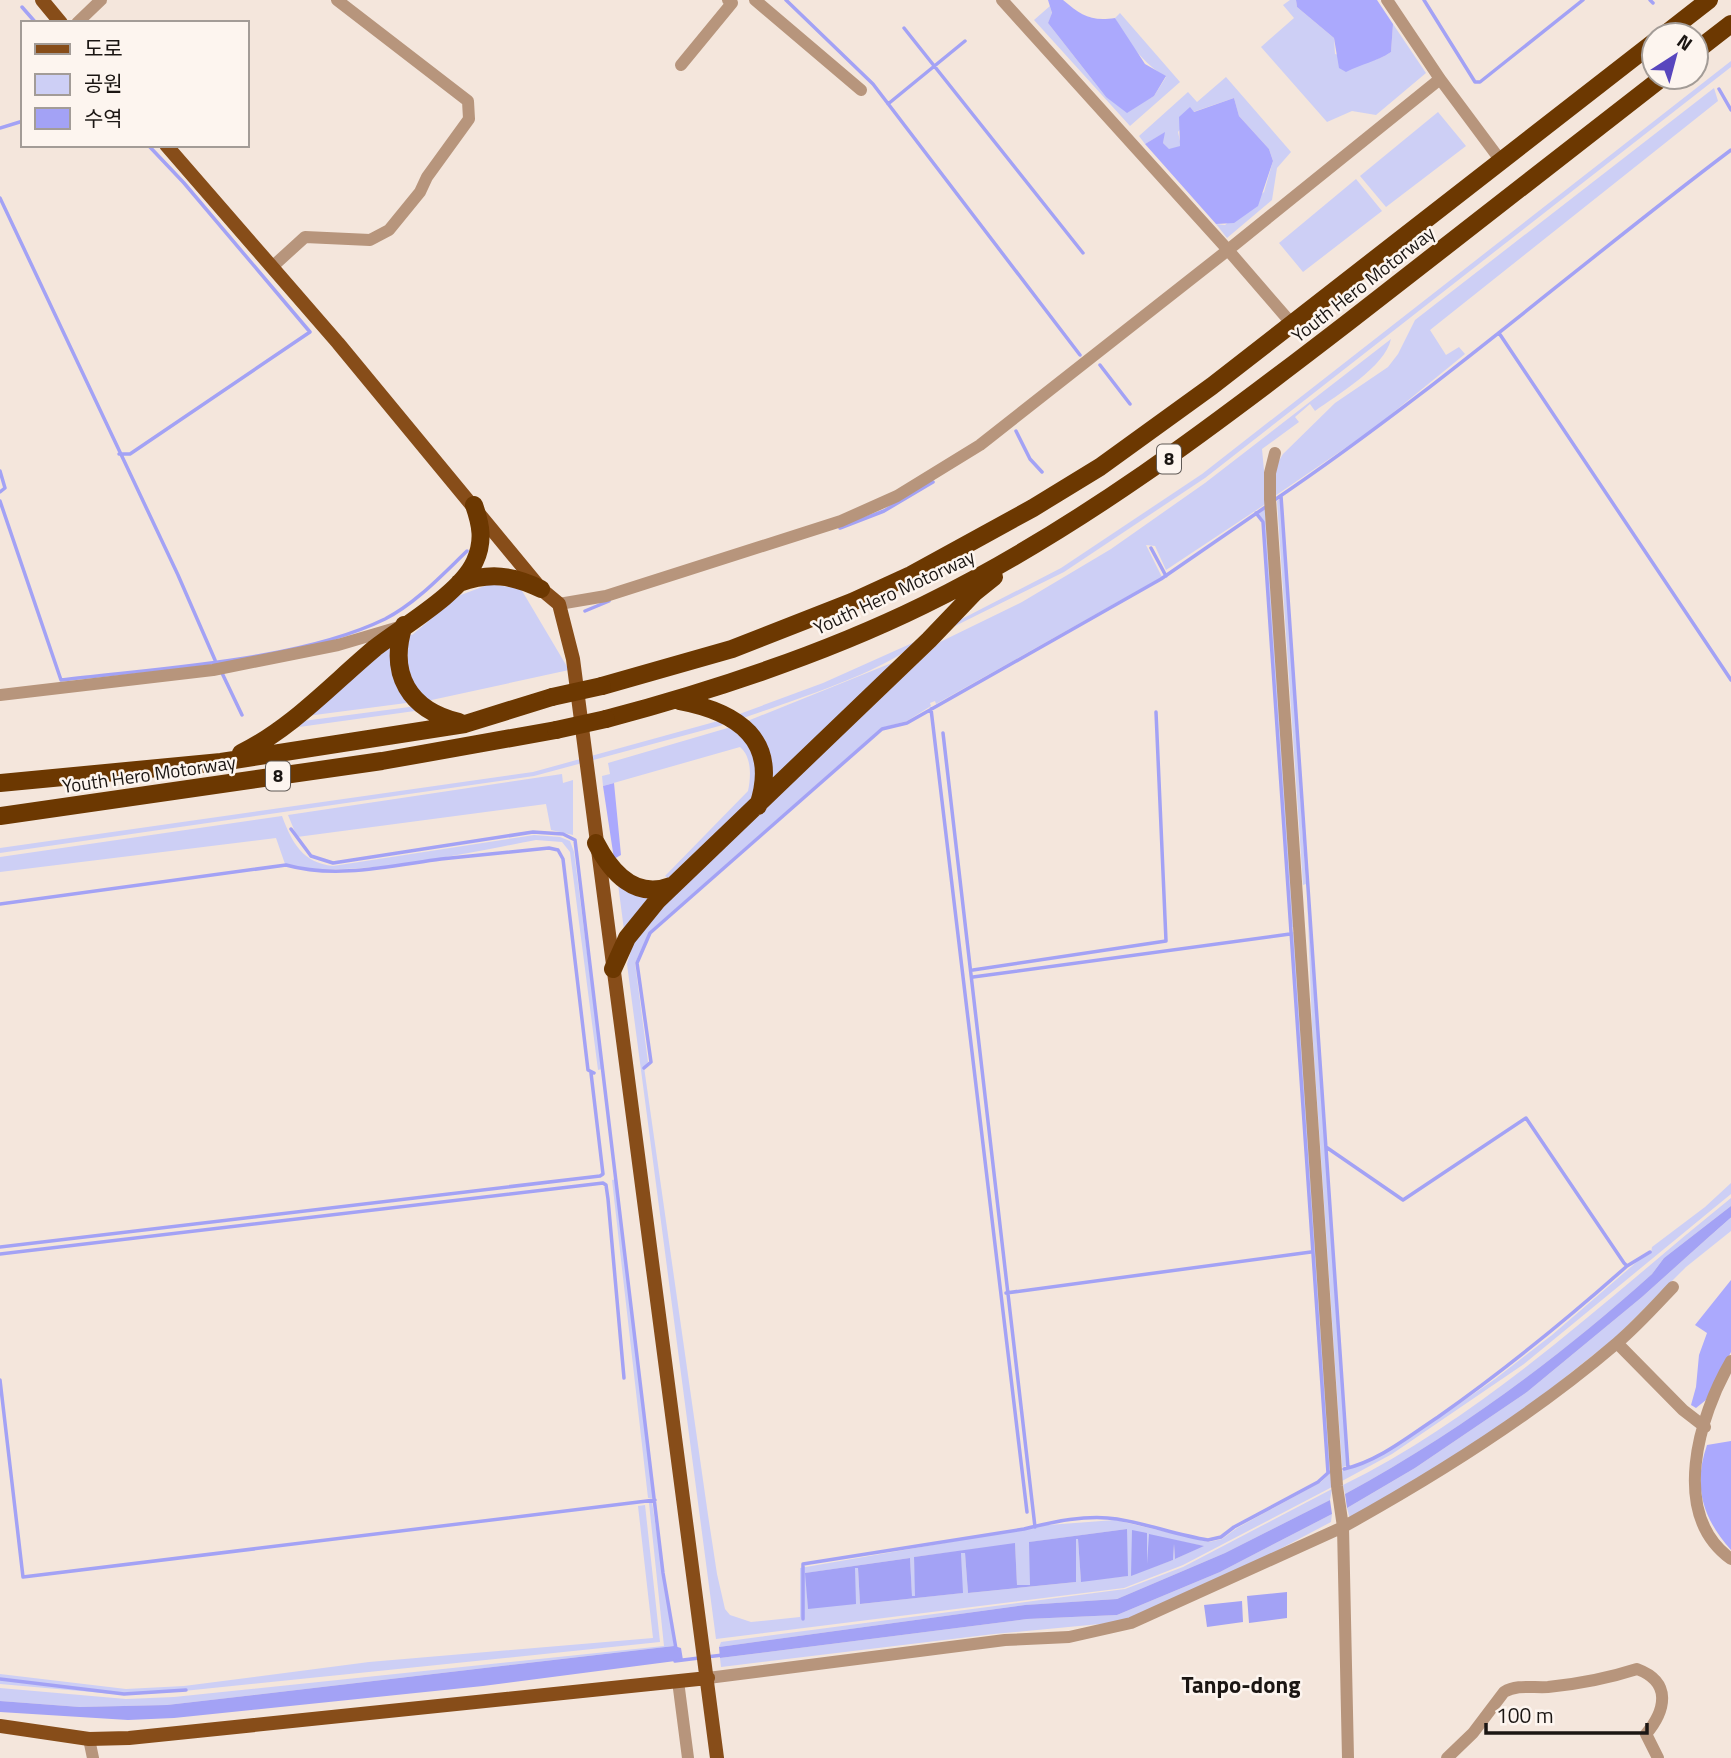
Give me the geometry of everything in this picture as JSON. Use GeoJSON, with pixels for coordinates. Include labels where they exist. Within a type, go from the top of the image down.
{"type":"FeatureCollection","features":[{"type":"Feature","properties":{"kind":"highway"},"geometry":{"type":"LineString","coordinates":[[1682,21],[1709,0]]}},
{"type":"Feature","properties":{"kind":"highway"},"geometry":{"type":"LineString","coordinates":[[1710,40],[1731,24]]}},
{"type":"Feature","properties":{"kind":"highway","name":"Youth Hero Motorway"},"geometry":{"type":"LineString","coordinates":[[0,783],[221,762],[465,724],[552,697],[602,686],[732,649],[852,602],[911,575],[1100,467],[1212,386],[1640,54]]}},
{"type":"Feature","properties":{"kind":"highway","name":"Youth Hero Motorway"},"geometry":{"type":"LineString","coordinates":[[0,816],[382,761],[556,730],[676,700],[755,675],[866,632],[926,604],[1050,536],[1129,486],[1232,412],[1645,91]]}},
{"type":"Feature","properties":{"kind":"highway"},"geometry":{"type":"LineString","coordinates":[[221,762],[276,732],[404,625],[459,583],[475,564],[482,543],[481,524],[474,505]]}},
{"type":"Feature","properties":{"kind":"highway"},"geometry":{"type":"LineString","coordinates":[[613,969],[638,922],[944,626],[974,593],[1050,536]]}},
{"type":"Feature","properties":{"kind":"highway"},"geometry":{"type":"LineString","coordinates":[[459,583],[479,576],[499,575],[519,578],[541,589]]}},
{"type":"Feature","properties":{"kind":"highway"},"geometry":{"type":"LineString","coordinates":[[404,625],[397,659],[401,677],[411,695],[443,718],[465,724]]}},
{"type":"Feature","properties":{"kind":"highway"},"geometry":{"type":"LineString","coordinates":[[676,700],[722,713],[758,742],[765,764],[764,789],[758,806]]}},
{"type":"Feature","properties":{"kind":"highway"},"geometry":{"type":"LineString","coordinates":[[596,843],[613,871],[632,885],[660,891],[677,884]]}},
{"type":"Feature","properties":{"kind":"main road"},"geometry":{"type":"LineString","coordinates":[[42,0],[59,21]]}},
{"type":"Feature","properties":{"kind":"main road"},"geometry":{"type":"LineString","coordinates":[[168,147],[474,505],[541,589],[559,604],[573,659],[717,1758]]}},
{"type":"Feature","properties":{"kind":"main road"},"geometry":{"type":"LineString","coordinates":[[0,1727],[89,1739],[129,1738],[678,1681],[707,1673]]}},
{"type":"Feature","properties":{"kind":"street"},"geometry":{"type":"LineString","coordinates":[[79,21],[101,0]]}},
{"type":"Feature","properties":{"kind":"street"},"geometry":{"type":"LineString","coordinates":[[272,267],[305,237],[370,240],[389,230],[420,192],[427,177],[469,119],[468,102],[337,0]]}},
{"type":"Feature","properties":{"kind":"street"},"geometry":{"type":"LineString","coordinates":[[681,65],[732,3],[728,0]]}},
{"type":"Feature","properties":{"kind":"street"},"geometry":{"type":"LineString","coordinates":[[755,0],[861,90]]}},
{"type":"Feature","properties":{"kind":"street"},"geometry":{"type":"LineString","coordinates":[[1002,0],[1292,324]]}},
{"type":"Feature","properties":{"kind":"street"},"geometry":{"type":"LineString","coordinates":[[1387,0],[1440,79],[1501,161]]}},
{"type":"Feature","properties":{"kind":"street"},"geometry":{"type":"LineString","coordinates":[[559,604],[606,596],[841,521],[897,496],[979,445],[1228,250],[1440,79]]}},
{"type":"Feature","properties":{"kind":"street"},"geometry":{"type":"LineString","coordinates":[[1275,453],[1270,473],[1270,499],[1338,1495],[1343,1527],[1348,1758]]}},
{"type":"Feature","properties":{"kind":"street"},"geometry":{"type":"LineString","coordinates":[[0,695],[219,668],[338,645],[404,625]]}},
{"type":"Feature","properties":{"kind":"street"},"geometry":{"type":"LineString","coordinates":[[707,1673],[1005,1640],[1069,1637],[1131,1623],[1343,1527],[1425,1482],[1521,1418],[1617,1343],[1673,1287]]}},
{"type":"Feature","properties":{"kind":"street"},"geometry":{"type":"LineString","coordinates":[[1617,1343],[1683,1410],[1705,1427]]}},
{"type":"Feature","properties":{"kind":"street"},"geometry":{"type":"LineString","coordinates":[[1731,1361],[1720,1380],[1705,1427],[1693,1492],[1707,1530],[1731,1559]]}},
{"type":"Feature","properties":{"kind":"street"},"geometry":{"type":"LineString","coordinates":[[1447,1758],[1474,1734],[1504,1692],[1511,1688],[1548,1687],[1619,1675],[1637,1669],[1657,1685],[1664,1703],[1660,1717],[1646,1734],[1658,1758]]}},
{"type":"Feature","properties":{"kind":"street"},"geometry":{"type":"LineString","coordinates":[[678,1681],[688,1758]]}},
{"type":"Feature","properties":{"kind":"street"},"geometry":{"type":"LineString","coordinates":[[89,1739],[93,1758]]}},
{"type":"Feature","properties":{"kind":"green space"},"geometry":{"type":"Polygon","coordinates":[[[1290,0],[1296,0],[1297,7],[1334,38],[1335,54],[1357,60],[1370,61],[1391,52],[1393,24],[1426,73],[1376,115],[1352,111],[1327,122],[1261,47],[1294,18],[1283,5],[1290,0]]]}},
{"type":"Feature","properties":{"kind":"green space"},"geometry":{"type":"Polygon","coordinates":[[[1050,6],[1052,14],[1048,23],[1106,97],[1138,105],[1154,96],[1166,77],[1150,65],[1131,44],[1115,18],[1120,13],[1180,82],[1130,126],[1034,20],[1050,6]]]}},
{"type":"Feature","properties":{"kind":"green space"},"geometry":{"type":"Polygon","coordinates":[[[1731,61],[1731,67],[1710,83],[1710,77],[1731,61]]]}},
{"type":"Feature","properties":{"kind":"green space"},"geometry":{"type":"Polygon","coordinates":[[[1226,77],[1291,152],[1277,168],[1272,200],[1227,238],[1216,224],[1225,225],[1264,192],[1273,161],[1269,149],[1239,116],[1234,98],[1193,112],[1178,132],[1181,146],[1169,150],[1163,143],[1164,133],[1145,144],[1139,136],[1188,92],[1197,102],[1226,77]]]}},
{"type":"Feature","properties":{"kind":"green space"},"geometry":{"type":"Polygon","coordinates":[[[1714,88],[1718,101],[1430,330],[1446,355],[1459,347],[1465,354],[1373,429],[1275,496],[1274,469],[1283,454],[1335,403],[1388,367],[1398,354],[1415,320],[1714,88]]]}},
{"type":"Feature","properties":{"kind":"green space"},"geometry":{"type":"Polygon","coordinates":[[[1693,91],[1700,91],[1205,478],[1064,572],[949,629],[954,623],[1061,568],[1202,474],[1693,91]]]}},
{"type":"Feature","properties":{"kind":"green space"},"geometry":{"type":"Polygon","coordinates":[[[1438,112],[1466,146],[1386,207],[1360,176],[1438,112]]]}},
{"type":"Feature","properties":{"kind":"green space"},"geometry":{"type":"Polygon","coordinates":[[[1356,179],[1382,211],[1303,272],[1279,243],[1356,179]]]}},
{"type":"Feature","properties":{"kind":"green space"},"geometry":{"type":"Polygon","coordinates":[[[1391,339],[1380,360],[1359,380],[1315,411],[1310,404],[1295,417],[1299,422],[1262,449],[1267,503],[1166,570],[1155,546],[1146,545],[1162,577],[936,704],[935,701],[930,703],[931,706],[907,721],[881,728],[649,932],[635,963],[648,1062],[644,1067],[717,1574],[725,1609],[730,1615],[751,1622],[800,1617],[800,1568],[1048,1525],[1115,1520],[1209,1542],[1222,1539],[1321,1482],[1329,1474],[1292,932],[1295,932],[1332,1487],[1183,1565],[1124,1588],[716,1639],[627,964],[634,940],[661,908],[940,642],[1022,602],[1111,549],[1205,483],[1391,339]],[[1127,1529],[1030,1542],[1030,1585],[1017,1585],[1015,1544],[914,1557],[916,1596],[912,1596],[910,1558],[806,1573],[808,1609],[855,1568],[858,1568],[860,1604],[962,1593],[961,1553],[965,1553],[968,1593],[1076,1582],[1075,1539],[1078,1539],[1081,1581],[1127,1576],[1127,1529]],[[1147,1533],[1131,1575],[1173,1560],[1174,1544],[1175,1559],[1203,1546],[1149,1535],[1147,1564],[1147,1533]]]}},
{"type":"Feature","properties":{"kind":"green space"},"geometry":{"type":"Polygon","coordinates":[[[1281,498],[1306,884],[1303,885],[1277,501],[1281,498]]]}},
{"type":"Feature","properties":{"kind":"green space"},"geometry":{"type":"Polygon","coordinates":[[[1265,509],[1294,927],[1264,521],[1258,514],[1265,509]]]}},
{"type":"Feature","properties":{"kind":"green space"},"geometry":{"type":"Polygon","coordinates":[[[490,584],[521,589],[569,670],[427,701],[419,695],[410,680],[407,662],[409,634],[412,635],[458,596],[490,584]]]}},
{"type":"Feature","properties":{"kind":"green space"},"geometry":{"type":"Polygon","coordinates":[[[919,640],[904,652],[861,675],[741,719],[734,716],[823,683],[919,640]]]}},
{"type":"Feature","properties":{"kind":"green space"},"geometry":{"type":"Polygon","coordinates":[[[392,644],[414,702],[307,716],[392,644]]]}},
{"type":"Feature","properties":{"kind":"green space"},"geometry":{"type":"Polygon","coordinates":[[[904,658],[769,787],[745,722],[904,658]]]}},
{"type":"Feature","properties":{"kind":"green space"},"geometry":{"type":"Polygon","coordinates":[[[417,706],[422,710],[299,727],[303,721],[417,706]]]}},
{"type":"Feature","properties":{"kind":"green space"},"geometry":{"type":"Polygon","coordinates":[[[718,721],[723,725],[534,776],[0,853],[0,848],[533,772],[718,721]]]}},
{"type":"Feature","properties":{"kind":"green space"},"geometry":{"type":"Polygon","coordinates":[[[731,727],[755,751],[756,795],[670,880],[665,876],[748,791],[750,768],[744,751],[740,747],[603,786],[602,776],[610,774],[608,763],[731,727]]]}},
{"type":"Feature","properties":{"kind":"green space"},"geometry":{"type":"Polygon","coordinates":[[[562,774],[563,783],[573,780],[573,835],[551,830],[546,804],[297,837],[288,815],[562,774]]]}},
{"type":"Feature","properties":{"kind":"green space"},"geometry":{"type":"Polygon","coordinates":[[[282,816],[290,835],[306,856],[333,866],[534,835],[560,837],[570,841],[574,852],[602,1069],[598,1070],[570,852],[562,842],[536,840],[409,863],[341,869],[285,864],[276,838],[0,872],[0,857],[282,816]]]}},
{"type":"Feature","properties":{"kind":"green space"},"geometry":{"type":"Polygon","coordinates":[[[618,884],[652,896],[624,930],[618,884]]]}},
{"type":"Feature","properties":{"kind":"green space"},"geometry":{"type":"Polygon","coordinates":[[[1307,893],[1347,1466],[1342,1467],[1312,1026],[1307,893]]]}},
{"type":"Feature","properties":{"kind":"green space"},"geometry":{"type":"Polygon","coordinates":[[[617,1179],[653,1498],[648,1498],[612,1180],[617,1179]]]}},
{"type":"Feature","properties":{"kind":"green space"},"geometry":{"type":"Polygon","coordinates":[[[1731,1183],[1731,1194],[1524,1364],[1392,1454],[1342,1481],[1342,1471],[1401,1444],[1495,1379],[1552,1335],[1646,1254],[1651,1253],[1652,1247],[1705,1207],[1731,1183]]]}},
{"type":"Feature","properties":{"kind":"green space"},"geometry":{"type":"Polygon","coordinates":[[[1731,1198],[1731,1206],[1664,1258],[1652,1274],[1617,1305],[1543,1365],[1427,1446],[1345,1494],[1343,1485],[1447,1424],[1496,1389],[1592,1314],[1731,1198]]]}},
{"type":"Feature","properties":{"kind":"green space"},"geometry":{"type":"Polygon","coordinates":[[[1731,1217],[1731,1231],[1686,1267],[1616,1337],[1539,1398],[1464,1450],[1350,1519],[1347,1508],[1415,1468],[1527,1392],[1642,1297],[1731,1217]]]}},
{"type":"Feature","properties":{"kind":"green space"},"geometry":{"type":"Polygon","coordinates":[[[1332,1489],[1330,1500],[1225,1553],[1117,1599],[1026,1605],[719,1647],[721,1642],[1125,1589],[1183,1567],[1332,1489]]]}},
{"type":"Feature","properties":{"kind":"green space"},"geometry":{"type":"Polygon","coordinates":[[[652,1502],[674,1646],[167,1705],[80,1707],[0,1701],[0,1688],[126,1699],[174,1697],[664,1646],[649,1503],[652,1502]]]}},
{"type":"Feature","properties":{"kind":"green space"},"geometry":{"type":"Polygon","coordinates":[[[645,1505],[660,1642],[174,1692],[126,1695],[0,1684],[0,1674],[126,1689],[184,1686],[369,1662],[653,1638],[638,1506],[645,1505]]]}},
{"type":"Feature","properties":{"kind":"green space"},"geometry":{"type":"Polygon","coordinates":[[[1332,1514],[1331,1522],[1248,1566],[1121,1622],[994,1634],[721,1667],[720,1658],[1027,1619],[1117,1615],[1220,1572],[1332,1514]]]}},
{"type":"Feature","properties":{"kind":"shaded area"},"geometry":{"type":"Polygon","coordinates":[[[1048,0],[1063,0],[1093,18],[1115,18],[1145,64],[1166,76],[1154,96],[1127,113],[1106,97],[1048,23],[1052,13],[1048,0]]]}},
{"type":"Feature","properties":{"kind":"shaded area"},"geometry":{"type":"Polygon","coordinates":[[[1296,0],[1377,0],[1393,24],[1391,52],[1346,72],[1339,68],[1334,38],[1297,7],[1296,0]]]}},
{"type":"Feature","properties":{"kind":"shaded area"},"geometry":{"type":"Polygon","coordinates":[[[1234,98],[1239,116],[1269,149],[1273,161],[1258,206],[1234,223],[1216,224],[1145,144],[1165,132],[1163,143],[1169,149],[1180,146],[1179,117],[1190,107],[1194,112],[1234,98]]]}},
{"type":"Feature","properties":{"kind":"shaded area"},"geometry":{"type":"Polygon","coordinates":[[[614,783],[621,855],[614,859],[603,786],[614,783]]]}},
{"type":"Feature","properties":{"kind":"shaded area"},"geometry":{"type":"Polygon","coordinates":[[[1731,1280],[1731,1352],[1706,1400],[1696,1408],[1691,1405],[1699,1355],[1707,1333],[1695,1325],[1731,1280]]]}},
{"type":"Feature","properties":{"kind":"shaded area"},"geometry":{"type":"Polygon","coordinates":[[[1731,1441],[1731,1550],[1707,1513],[1701,1474],[1707,1445],[1731,1441]]]}},
{"type":"Feature","properties":{"kind":"water"},"geometry":{"type":"Polygon","coordinates":[[[1731,1206],[1731,1217],[1642,1297],[1527,1392],[1415,1468],[1347,1508],[1345,1494],[1427,1446],[1543,1365],[1617,1305],[1652,1274],[1664,1258],[1731,1206]]]}},
{"type":"Feature","properties":{"kind":"water"},"geometry":{"type":"Polygon","coordinates":[[[1330,1500],[1332,1514],[1220,1572],[1117,1615],[1027,1619],[720,1658],[719,1647],[1025,1605],[1117,1599],[1225,1553],[1330,1500]]]}},
{"type":"Feature","properties":{"kind":"water"},"geometry":{"type":"Polygon","coordinates":[[[1127,1529],[1128,1576],[1081,1582],[1076,1539],[1076,1582],[968,1593],[965,1553],[961,1553],[963,1593],[860,1604],[858,1568],[855,1568],[856,1604],[808,1609],[805,1573],[910,1558],[912,1596],[915,1596],[914,1557],[1015,1543],[1017,1585],[1030,1585],[1029,1542],[1127,1529]]]}},
{"type":"Feature","properties":{"kind":"water"},"geometry":{"type":"Polygon","coordinates":[[[1132,1530],[1147,1533],[1147,1564],[1149,1534],[1204,1546],[1175,1559],[1174,1544],[1173,1560],[1131,1576],[1132,1530]]]}},
{"type":"Feature","properties":{"kind":"water"},"geometry":{"type":"Polygon","coordinates":[[[1287,1592],[1287,1618],[1249,1623],[1247,1596],[1287,1592]]]}},
{"type":"Feature","properties":{"kind":"water"},"geometry":{"type":"Polygon","coordinates":[[[1242,1601],[1243,1622],[1207,1627],[1204,1605],[1242,1601]]]}},
{"type":"Feature","properties":{"kind":"water"},"geometry":{"type":"Polygon","coordinates":[[[674,1646],[681,1648],[683,1660],[483,1686],[174,1718],[128,1720],[0,1712],[0,1701],[80,1707],[167,1705],[674,1646]]]}},
{"type":"Feature","properties":{"kind":"waterway"},"geometry":{"type":"LineString","coordinates":[[786,0],[873,84],[1080,355]]}},
{"type":"Feature","properties":{"kind":"waterway"},"geometry":{"type":"LineString","coordinates":[[1424,0],[1475,82],[1480,82],[1583,0]]}},
{"type":"Feature","properties":{"kind":"waterway"},"geometry":{"type":"LineString","coordinates":[[1650,0],[1653,3]]}},
{"type":"Feature","properties":{"kind":"waterway"},"geometry":{"type":"LineString","coordinates":[[22,7],[34,21]]}},
{"type":"Feature","properties":{"kind":"waterway"},"geometry":{"type":"LineString","coordinates":[[904,28],[1083,253]]}},
{"type":"Feature","properties":{"kind":"waterway"},"geometry":{"type":"LineString","coordinates":[[888,104],[965,41]]}},
{"type":"Feature","properties":{"kind":"waterway"},"geometry":{"type":"LineString","coordinates":[[1719,89],[1731,110]]}},
{"type":"Feature","properties":{"kind":"waterway"},"geometry":{"type":"LineString","coordinates":[[0,128],[21,122]]}},
{"type":"Feature","properties":{"kind":"waterway"},"geometry":{"type":"LineString","coordinates":[[119,454],[130,454],[310,332],[184,183],[150,147]]}},
{"type":"Feature","properties":{"kind":"waterway"},"geometry":{"type":"LineString","coordinates":[[1273,501],[1448,373],[1731,150]]}},
{"type":"Feature","properties":{"kind":"waterway"},"geometry":{"type":"LineString","coordinates":[[0,198],[178,575],[215,660]]}},
{"type":"Feature","properties":{"kind":"waterway"},"geometry":{"type":"LineString","coordinates":[[1499,333],[1731,680]]}},
{"type":"Feature","properties":{"kind":"waterway"},"geometry":{"type":"LineString","coordinates":[[1100,365],[1130,404]]}},
{"type":"Feature","properties":{"kind":"waterway"},"geometry":{"type":"LineString","coordinates":[[1016,431],[1030,459],[1042,472]]}},
{"type":"Feature","properties":{"kind":"waterway"},"geometry":{"type":"LineString","coordinates":[[0,471],[5,488],[0,492]]}},
{"type":"Feature","properties":{"kind":"waterway"},"geometry":{"type":"LineString","coordinates":[[840,528],[884,511],[933,482]]}},
{"type":"Feature","properties":{"kind":"waterway"},"geometry":{"type":"LineString","coordinates":[[1281,496],[1348,1468]]}},
{"type":"Feature","properties":{"kind":"waterway"},"geometry":{"type":"LineString","coordinates":[[0,501],[61,680],[227,661],[312,645],[350,633],[385,619],[407,605],[467,551]]}},
{"type":"Feature","properties":{"kind":"waterway"},"geometry":{"type":"LineString","coordinates":[[644,1068],[651,1062],[637,963],[650,933],[882,729],[907,723],[1161,579],[1267,506]]}},
{"type":"Feature","properties":{"kind":"waterway"},"geometry":{"type":"LineString","coordinates":[[1256,513],[1263,522],[1328,1473]]}},
{"type":"Feature","properties":{"kind":"waterway"},"geometry":{"type":"LineString","coordinates":[[1151,548],[1166,576]]}},
{"type":"Feature","properties":{"kind":"waterway"},"geometry":{"type":"LineString","coordinates":[[585,611],[609,601]]}},
{"type":"Feature","properties":{"kind":"waterway"},"geometry":{"type":"LineString","coordinates":[[222,673],[242,715]]}},
{"type":"Feature","properties":{"kind":"waterway"},"geometry":{"type":"LineString","coordinates":[[931,709],[1027,1512]]}},
{"type":"Feature","properties":{"kind":"waterway"},"geometry":{"type":"LineString","coordinates":[[973,970],[1166,941],[1156,712]]}},
{"type":"Feature","properties":{"kind":"waterway"},"geometry":{"type":"LineString","coordinates":[[943,733],[1035,1527]]}},
{"type":"Feature","properties":{"kind":"waterway"},"geometry":{"type":"LineString","coordinates":[[291,829],[311,856],[333,863],[533,832],[563,834],[575,840],[663,1573],[676,1649]]}},
{"type":"Feature","properties":{"kind":"waterway"},"geometry":{"type":"LineString","coordinates":[[0,904],[286,865],[344,871],[549,848],[558,850],[563,859],[588,1070],[594,1073]]}},
{"type":"Feature","properties":{"kind":"waterway"},"geometry":{"type":"LineString","coordinates":[[973,977],[1290,934]]}},
{"type":"Feature","properties":{"kind":"waterway"},"geometry":{"type":"LineString","coordinates":[[0,1247],[600,1176],[603,1174],[591,1073]]}},
{"type":"Feature","properties":{"kind":"waterway"},"geometry":{"type":"LineString","coordinates":[[1326,1147],[1403,1200],[1526,1118],[1624,1263],[1627,1266],[1650,1252]]}},
{"type":"Feature","properties":{"kind":"waterway"},"geometry":{"type":"LineString","coordinates":[[0,1254],[603,1183],[606,1185],[608,1199],[624,1378]]}},
{"type":"Feature","properties":{"kind":"waterway"},"geometry":{"type":"LineString","coordinates":[[1709,1234],[1731,1215]]}},
{"type":"Feature","properties":{"kind":"waterway"},"geometry":{"type":"LineString","coordinates":[[1006,1293],[1311,1252]]}},
{"type":"Feature","properties":{"kind":"waterway"},"geometry":{"type":"LineString","coordinates":[[1344,1469],[1369,1460],[1405,1440],[1463,1399],[1535,1344],[1627,1266]]}},
{"type":"Feature","properties":{"kind":"waterway"},"geometry":{"type":"LineString","coordinates":[[0,1380],[23,1577],[655,1500]]}},
{"type":"Feature","properties":{"kind":"waterway"},"geometry":{"type":"LineString","coordinates":[[803,1619],[803,1564],[1082,1518],[1117,1519],[1208,1540],[1221,1537],[1234,1527],[1318,1482],[1329,1472]]}},
{"type":"Feature","properties":{"kind":"waterway"},"geometry":{"type":"LineString","coordinates":[[706,1657],[723,1655]]}},
{"type":"Feature","properties":{"kind":"waterway"},"geometry":{"type":"LineString","coordinates":[[675,1661],[699,1658]]}},
{"type":"Feature","properties":{"kind":"waterway"},"geometry":{"type":"LineString","coordinates":[[0,1679],[124,1694],[186,1690]]}},
{"type":"Feature","properties":{"kind":"district","name":"Tanpo-dong"},"geometry":{"type":"Point","coordinates":[1241,1685]}}]}
